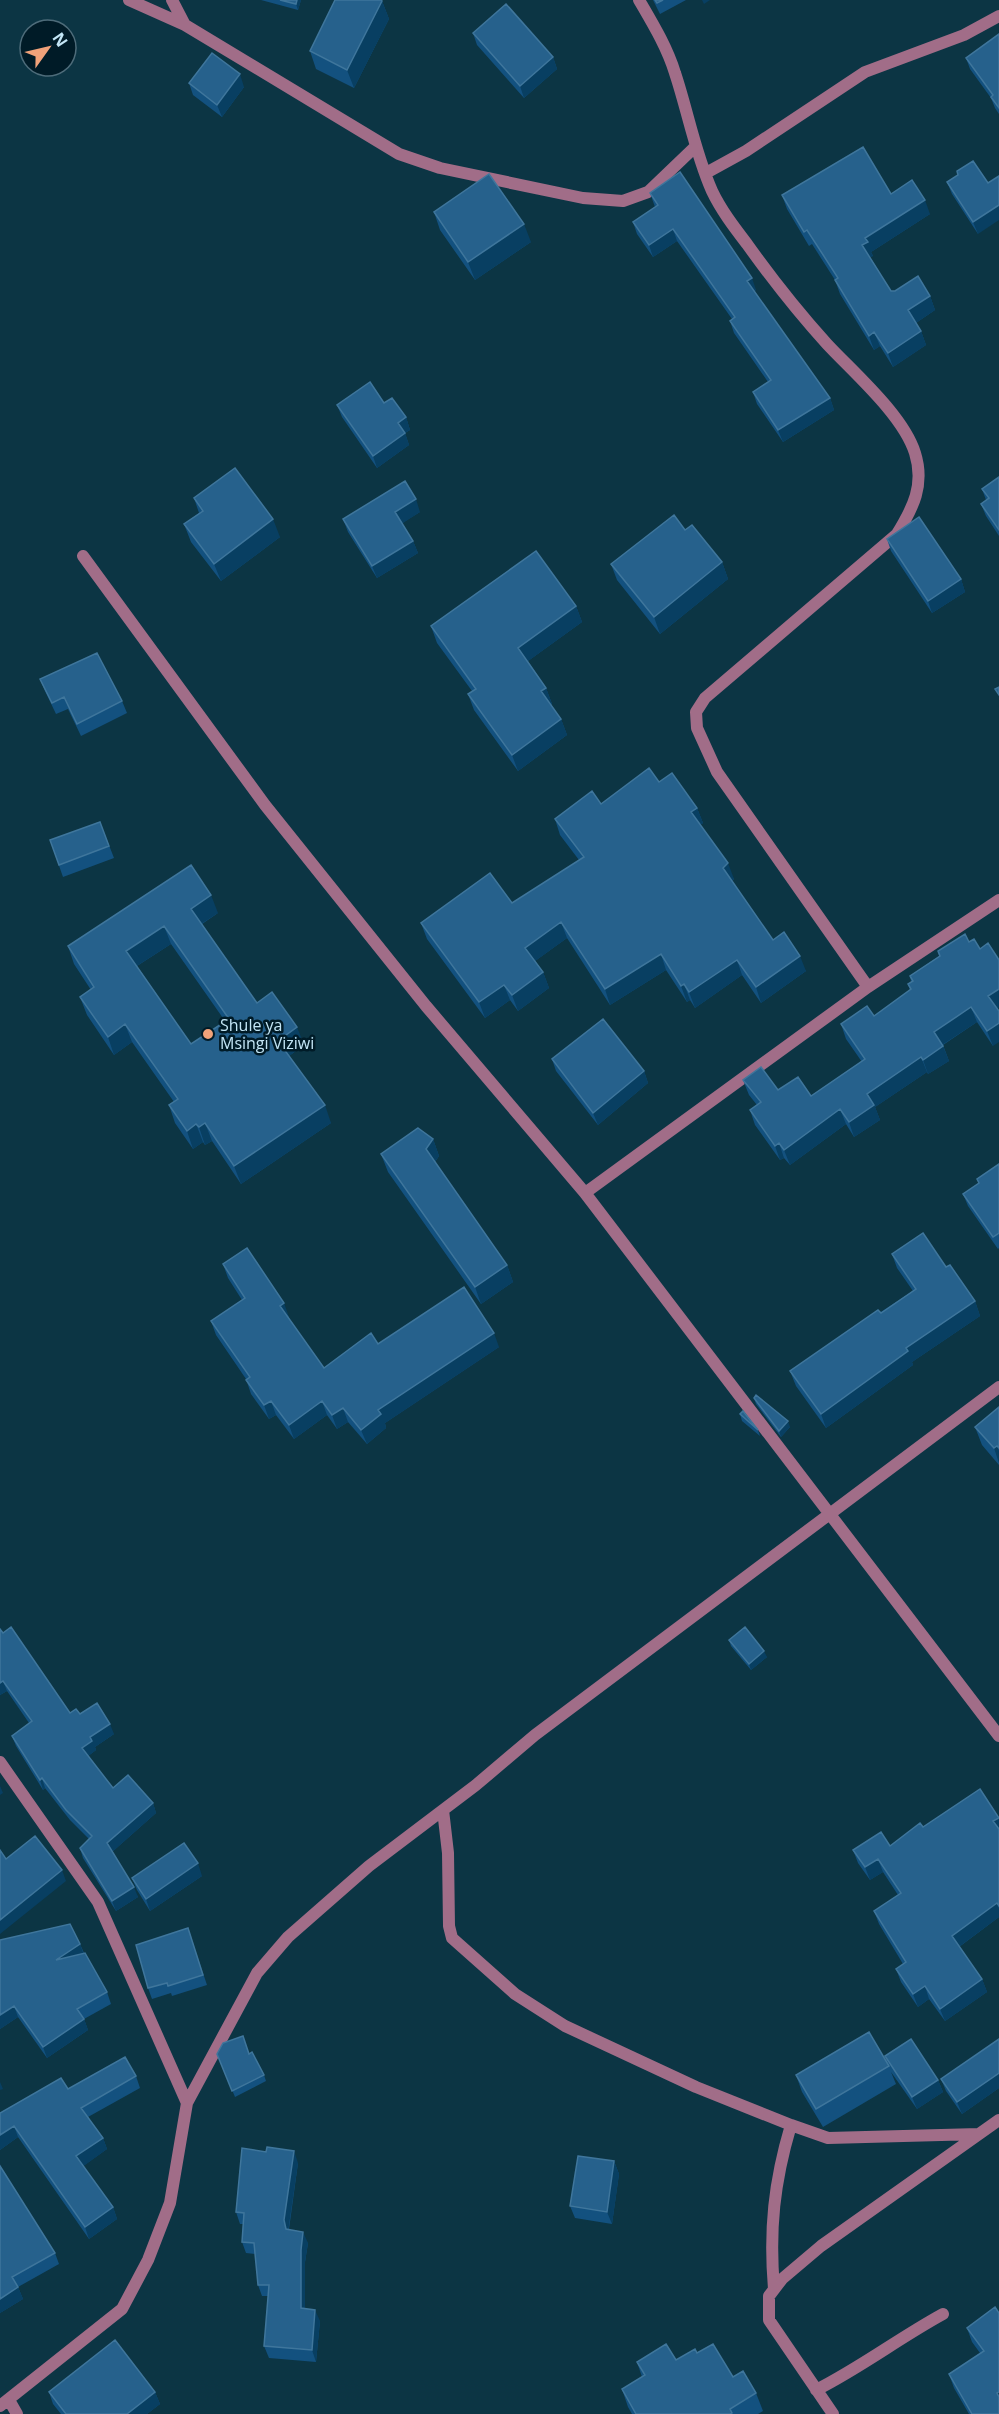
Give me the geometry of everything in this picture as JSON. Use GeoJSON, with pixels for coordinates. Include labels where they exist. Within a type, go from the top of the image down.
{"type":"FeatureCollection","features":[{"type":"Feature","properties":{"kind":"street"},"geometry":{"type":"LineString","coordinates":[[129,0],[185,25],[399,154],[440,168],[583,198],[623,201],[648,192],[696,146]]}},
{"type":"Feature","properties":{"kind":"street"},"geometry":{"type":"LineString","coordinates":[[172,0],[185,25]]}},
{"type":"Feature","properties":{"kind":"street"},"geometry":{"type":"LineString","coordinates":[[639,0],[662,38],[712,192],[732,225],[771,280],[827,344],[872,390],[903,429],[915,452],[919,471],[915,503],[897,534],[705,698],[696,712],[697,728],[717,771],[868,987]]}},
{"type":"Feature","properties":{"kind":"street"},"geometry":{"type":"LineString","coordinates":[[706,173],[746,151],[865,72],[964,35],[999,16]]}},
{"type":"Feature","properties":{"kind":"street"},"geometry":{"type":"LineString","coordinates":[[83,556],[273,814],[426,1006],[585,1193],[999,1736]]}},
{"type":"Feature","properties":{"kind":"street"},"geometry":{"type":"LineString","coordinates":[[585,1193],[868,987],[999,900]]}},
{"type":"Feature","properties":{"kind":"street"},"geometry":{"type":"LineString","coordinates":[[17,2414],[4,2403],[122,2309],[148,2260],[170,2203],[187,2103],[257,1974],[288,1937],[369,1866],[535,1736],[999,1387]]}},
{"type":"Feature","properties":{"kind":"street"},"geometry":{"type":"LineString","coordinates":[[0,1762],[98,1902],[187,2103]]}},
{"type":"Feature","properties":{"kind":"street"},"geometry":{"type":"LineString","coordinates":[[443,1810],[450,1873],[449,1926],[452,1938],[460,1948],[515,1994],[565,2026],[696,2086],[828,2138],[979,2134]]}},
{"type":"Feature","properties":{"kind":"street"},"geometry":{"type":"LineString","coordinates":[[833,2414],[769,2320],[769,2296],[782,2279],[821,2247],[999,2120]]}},
{"type":"Feature","properties":{"kind":"street"},"geometry":{"type":"LineString","coordinates":[[774,2289],[771,2217],[782,2156],[791,2125]]}},
{"type":"Feature","properties":{"kind":"street"},"geometry":{"type":"LineString","coordinates":[[816,2390],[848,2374],[905,2335],[943,2314]]}},
{"type":"Feature","properties":{"kind":"building"},"geometry":{"type":"Polygon","coordinates":[[[280,0],[297,0],[296,4],[280,0]]]}},
{"type":"Feature","properties":{"kind":"building"},"geometry":{"type":"Polygon","coordinates":[[[335,0],[382,1],[347,70],[310,51],[335,0]]]}},
{"type":"Feature","properties":{"kind":"building"},"geometry":{"type":"Polygon","coordinates":[[[506,4],[553,57],[520,86],[473,33],[506,4]]]}},
{"type":"Feature","properties":{"kind":"building"},"geometry":{"type":"Polygon","coordinates":[[[999,34],[999,108],[991,97],[993,95],[966,58],[999,34]]]}},
{"type":"Feature","properties":{"kind":"building"},"geometry":{"type":"Polygon","coordinates":[[[212,53],[240,74],[217,105],[189,83],[212,53]]]}},
{"type":"Feature","properties":{"kind":"building"},"geometry":{"type":"Polygon","coordinates":[[[863,147],[891,194],[912,180],[925,200],[865,238],[868,242],[862,245],[891,291],[895,291],[918,276],[930,296],[908,310],[921,331],[888,353],[874,332],[869,336],[835,280],[838,278],[807,230],[804,232],[782,195],[863,147]]]}},
{"type":"Feature","properties":{"kind":"building"},"geometry":{"type":"Polygon","coordinates":[[[973,161],[988,183],[999,176],[999,205],[973,222],[947,182],[958,175],[957,171],[973,161]]]}},
{"type":"Feature","properties":{"kind":"building"},"geometry":{"type":"Polygon","coordinates":[[[680,172],[752,278],[747,281],[830,398],[778,430],[753,392],[771,380],[730,321],[735,317],[673,229],[649,245],[633,222],[658,205],[650,193],[680,172]]]}},
{"type":"Feature","properties":{"kind":"building"},"geometry":{"type":"Polygon","coordinates":[[[489,174],[524,224],[468,262],[434,212],[489,174]]]}},
{"type":"Feature","properties":{"kind":"building"},"geometry":{"type":"Polygon","coordinates":[[[370,382],[384,403],[392,398],[406,417],[398,423],[405,433],[373,456],[337,405],[370,382]]]}},
{"type":"Feature","properties":{"kind":"building"},"geometry":{"type":"Polygon","coordinates":[[[235,468],[273,519],[214,564],[184,524],[203,511],[194,498],[235,468]]]}},
{"type":"Feature","properties":{"kind":"building"},"geometry":{"type":"Polygon","coordinates":[[[999,477],[999,530],[981,504],[989,498],[982,489],[999,477]]]}},
{"type":"Feature","properties":{"kind":"building"},"geometry":{"type":"Polygon","coordinates":[[[405,481],[416,499],[395,512],[413,541],[372,566],[343,519],[405,481]]]}},
{"type":"Feature","properties":{"kind":"building"},"geometry":{"type":"Polygon","coordinates":[[[674,515],[685,530],[692,525],[722,562],[654,617],[611,564],[674,515]]]}},
{"type":"Feature","properties":{"kind":"building"},"geometry":{"type":"Polygon","coordinates":[[[919,517],[961,579],[928,601],[887,539],[919,517]]]}},
{"type":"Feature","properties":{"kind":"building"},"geometry":{"type":"Polygon","coordinates":[[[536,551],[576,606],[518,648],[546,688],[541,691],[561,719],[512,755],[468,694],[476,689],[431,626],[536,551]]]}},
{"type":"Feature","properties":{"kind":"building"},"geometry":{"type":"Polygon","coordinates":[[[97,653],[122,701],[77,724],[64,697],[52,703],[40,679],[97,653]]]}},
{"type":"Feature","properties":{"kind":"building"},"geometry":{"type":"Polygon","coordinates":[[[649,768],[659,782],[672,773],[697,808],[691,812],[728,863],[723,868],[773,940],[784,932],[800,956],[756,987],[737,960],[689,992],[684,984],[681,986],[661,954],[605,989],[561,922],[525,948],[543,972],[512,995],[504,985],[479,1002],[421,923],[490,873],[512,903],[584,857],[555,819],[592,791],[601,804],[649,768]]]}},
{"type":"Feature","properties":{"kind":"building"},"geometry":{"type":"Polygon","coordinates":[[[100,822],[109,846],[59,865],[50,840],[100,822]]]}},
{"type":"Feature","properties":{"kind":"building"},"geometry":{"type":"Polygon","coordinates":[[[191,865],[211,895],[191,909],[257,1003],[272,992],[297,1027],[278,1041],[325,1105],[234,1166],[205,1123],[199,1127],[196,1124],[187,1131],[169,1105],[178,1099],[125,1024],[108,1037],[80,997],[94,987],[68,946],[191,865]],[[164,926],[126,951],[191,1044],[229,1019],[164,926]]]}},
{"type":"Feature","properties":{"kind":"building"},"geometry":{"type":"Polygon","coordinates":[[[965,934],[969,942],[974,939],[980,949],[988,943],[999,960],[999,989],[988,996],[999,1011],[999,1023],[987,1031],[971,1007],[934,1032],[943,1046],[923,1060],[921,1057],[867,1094],[874,1105],[849,1122],[840,1109],[784,1150],[779,1143],[775,1146],[750,1110],[761,1102],[743,1080],[761,1067],[778,1090],[798,1077],[811,1096],[865,1059],[841,1024],[867,1006],[874,1016],[911,989],[908,984],[913,981],[910,976],[940,956],[938,951],[965,934]]]}},
{"type":"Feature","properties":{"kind":"building"},"geometry":{"type":"Polygon","coordinates":[[[603,1019],[644,1071],[593,1113],[552,1059],[603,1019]]]}},
{"type":"Feature","properties":{"kind":"building"},"geometry":{"type":"Polygon","coordinates":[[[418,1128],[433,1139],[426,1149],[507,1265],[475,1287],[381,1154],[418,1128]]]}},
{"type":"Feature","properties":{"kind":"building"},"geometry":{"type":"Polygon","coordinates":[[[999,1164],[999,1233],[993,1237],[963,1194],[979,1183],[977,1179],[999,1164]]]}},
{"type":"Feature","properties":{"kind":"building"},"geometry":{"type":"Polygon","coordinates":[[[923,1233],[946,1267],[950,1265],[975,1301],[906,1348],[908,1351],[821,1414],[790,1371],[878,1310],[881,1313],[916,1289],[892,1254],[923,1233]]]}},
{"type":"Feature","properties":{"kind":"building"},"geometry":{"type":"Polygon","coordinates":[[[247,1248],[284,1303],[280,1306],[324,1368],[371,1333],[378,1344],[464,1287],[494,1333],[378,1410],[381,1414],[361,1430],[343,1408],[332,1415],[322,1401],[289,1425],[271,1401],[264,1405],[246,1380],[250,1377],[211,1321],[245,1298],[223,1264],[247,1248]]]}},
{"type":"Feature","properties":{"kind":"building"},"geometry":{"type":"Polygon","coordinates":[[[756,1395],[788,1421],[779,1431],[754,1398],[756,1395]]]}},
{"type":"Feature","properties":{"kind":"building"},"geometry":{"type":"Polygon","coordinates":[[[999,1407],[999,1448],[997,1446],[994,1448],[975,1427],[999,1407]]]}},
{"type":"Feature","properties":{"kind":"building"},"geometry":{"type":"Polygon","coordinates":[[[743,1411],[758,1430],[740,1414],[743,1411]]]}},
{"type":"Feature","properties":{"kind":"building"},"geometry":{"type":"Polygon","coordinates":[[[11,1627],[70,1713],[76,1709],[80,1714],[97,1703],[110,1724],[90,1737],[92,1741],[82,1748],[113,1788],[128,1775],[153,1803],[107,1843],[134,1887],[112,1901],[80,1848],[92,1836],[66,1810],[42,1778],[40,1780],[12,1736],[32,1721],[3,1681],[0,1683],[0,1629],[3,1633],[11,1627]]]}},
{"type":"Feature","properties":{"kind":"building"},"geometry":{"type":"Polygon","coordinates":[[[745,1627],[764,1651],[749,1664],[729,1640],[745,1627]]]}},
{"type":"Feature","properties":{"kind":"building"},"geometry":{"type":"Polygon","coordinates":[[[980,1789],[999,1818],[993,1821],[999,1829],[999,1906],[997,1903],[952,1936],[982,1979],[940,2009],[925,1986],[913,1994],[896,1969],[906,1962],[874,1911],[901,1893],[878,1859],[865,1867],[853,1850],[881,1832],[890,1846],[920,1823],[923,1827],[980,1789]]]}},
{"type":"Feature","properties":{"kind":"building"},"geometry":{"type":"Polygon","coordinates":[[[35,1836],[62,1870],[0,1920],[0,1850],[6,1859],[35,1836]]]}},
{"type":"Feature","properties":{"kind":"building"},"geometry":{"type":"Polygon","coordinates":[[[184,1843],[198,1863],[146,1899],[132,1878],[184,1843]]]}},
{"type":"Feature","properties":{"kind":"building"},"geometry":{"type":"Polygon","coordinates":[[[70,1924],[80,1944],[56,1960],[85,1953],[107,1992],[77,2009],[84,2019],[43,2047],[14,2006],[0,2015],[0,1940],[70,1924]]]}},
{"type":"Feature","properties":{"kind":"building"},"geometry":{"type":"Polygon","coordinates":[[[188,1928],[203,1975],[168,1986],[167,1983],[148,1988],[136,1945],[188,1928]]]}},
{"type":"Feature","properties":{"kind":"building"},"geometry":{"type":"Polygon","coordinates":[[[869,2032],[889,2066],[816,2109],[796,2075],[869,2032]]]}},
{"type":"Feature","properties":{"kind":"building"},"geometry":{"type":"Polygon","coordinates":[[[243,2036],[249,2054],[252,2052],[264,2075],[232,2091],[217,2054],[223,2043],[243,2036]]]}},
{"type":"Feature","properties":{"kind":"building"},"geometry":{"type":"Polygon","coordinates":[[[911,2039],[938,2080],[912,2097],[885,2056],[911,2039]]]}},
{"type":"Feature","properties":{"kind":"building"},"geometry":{"type":"Polygon","coordinates":[[[999,2039],[999,2073],[957,2102],[941,2079],[999,2039]]]}},
{"type":"Feature","properties":{"kind":"building"},"geometry":{"type":"Polygon","coordinates":[[[125,2057],[136,2076],[81,2108],[103,2138],[76,2156],[113,2207],[85,2227],[14,2126],[0,2135],[0,2113],[61,2078],[68,2089],[125,2057]]]}},
{"type":"Feature","properties":{"kind":"building"},"geometry":{"type":"Polygon","coordinates":[[[267,2147],[294,2151],[284,2220],[286,2229],[303,2232],[301,2308],[315,2310],[312,2350],[264,2346],[269,2285],[258,2285],[254,2243],[242,2242],[244,2213],[236,2212],[242,2148],[266,2152],[267,2147]]]}},
{"type":"Feature","properties":{"kind":"building"},"geometry":{"type":"Polygon","coordinates":[[[578,2156],[614,2161],[607,2212],[570,2206],[578,2156]]]}},
{"type":"Feature","properties":{"kind":"building"},"geometry":{"type":"Polygon","coordinates":[[[0,2166],[55,2253],[12,2277],[18,2287],[0,2299],[0,2166]]]}},
{"type":"Feature","properties":{"kind":"building"},"geometry":{"type":"Polygon","coordinates":[[[995,2307],[999,2313],[999,2392],[997,2393],[999,2414],[972,2414],[949,2374],[984,2351],[967,2328],[995,2307]]]}},
{"type":"Feature","properties":{"kind":"building"},"geometry":{"type":"Polygon","coordinates":[[[115,2340],[155,2392],[127,2414],[66,2414],[49,2392],[115,2340]]]}},
{"type":"Feature","properties":{"kind":"building"},"geometry":{"type":"Polygon","coordinates":[[[666,2344],[676,2360],[695,2349],[697,2353],[713,2344],[733,2377],[743,2371],[756,2393],[730,2409],[732,2413],[730,2414],[636,2414],[622,2389],[645,2375],[637,2362],[666,2344]]]}},
{"type":"Feature","properties":{"kind":"place","name":"Shule ya Msingi Viziwi"},"geometry":{"type":"Point","coordinates":[208,1034]}}]}
